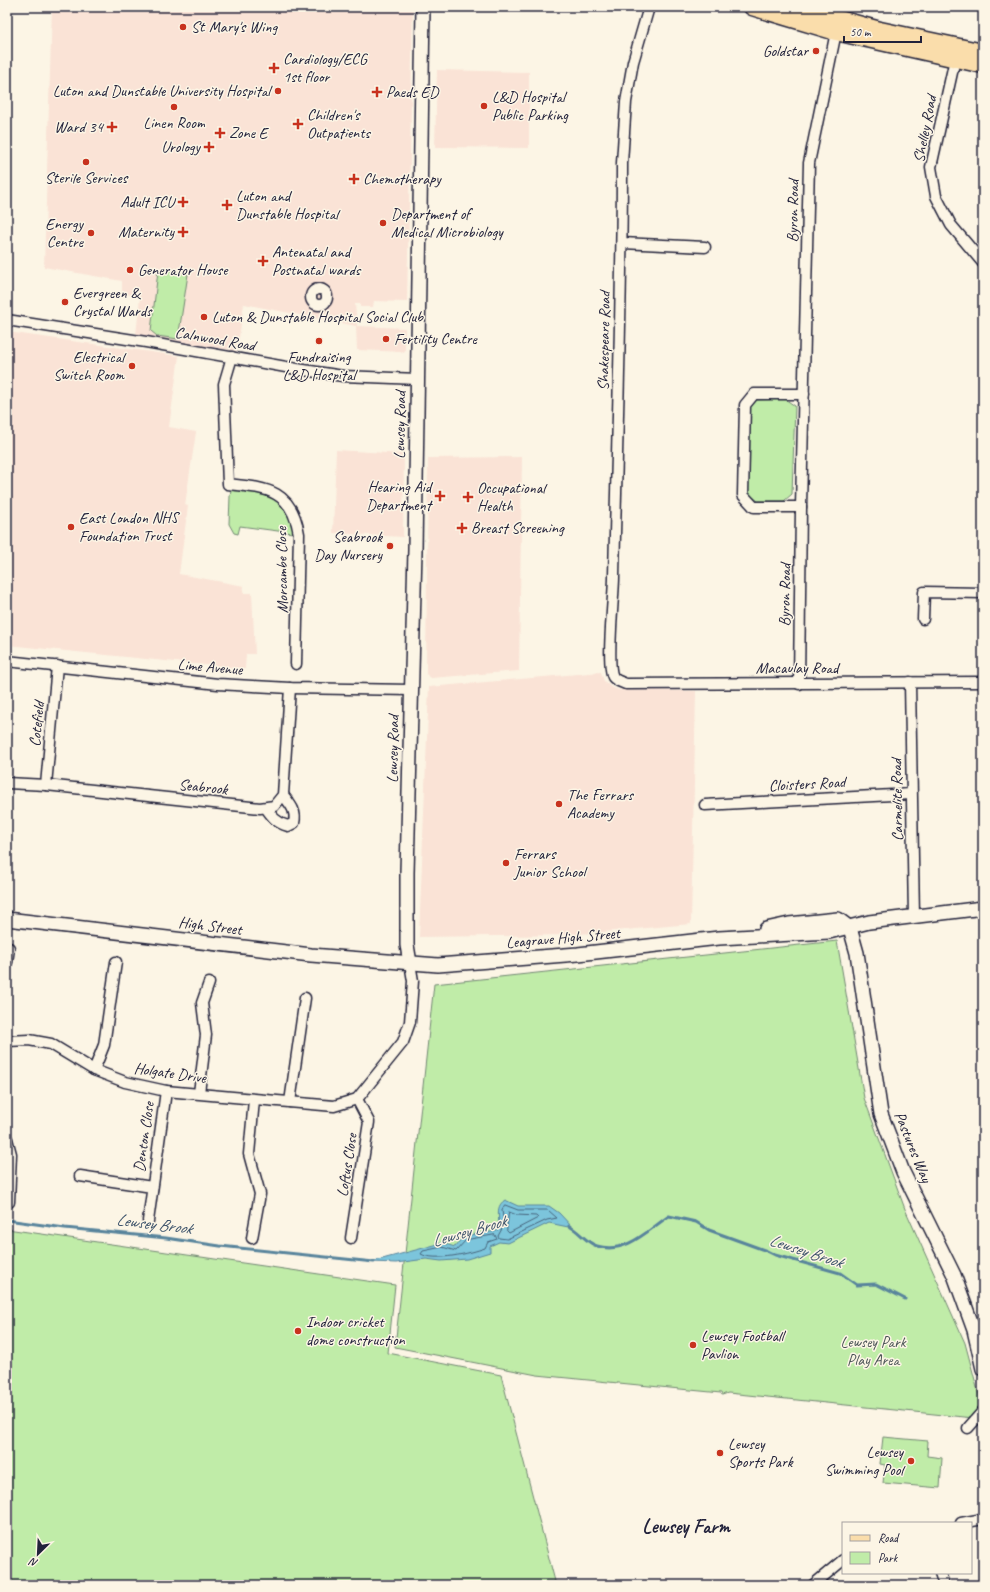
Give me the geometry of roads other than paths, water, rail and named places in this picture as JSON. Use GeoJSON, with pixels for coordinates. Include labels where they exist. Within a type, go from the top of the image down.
{"type":"FeatureCollection","features":[{"type":"Feature","properties":{"kind":"main road"},"geometry":{"type":"LineString","coordinates":[[752,7],[836,32],[983,65]]}},
{"type":"Feature","properties":{"kind":"main road"},"geometry":{"type":"LineString","coordinates":[[795,7],[814,10],[880,30],[983,52]]}},
{"type":"Feature","properties":{"kind":"street","name":"Lewsey Road"},"geometry":{"type":"LineString","coordinates":[[410,963],[407,934],[418,379],[423,7]]}},
{"type":"Feature","properties":{"kind":"street","name":"Shakespeare Road"},"geometry":{"type":"LineString","coordinates":[[614,677],[611,672],[610,659],[622,243],[622,164],[626,102],[633,62],[650,7]]}},
{"type":"Feature","properties":{"kind":"street","name":"Byron Road"},"geometry":{"type":"LineString","coordinates":[[799,684],[801,507],[809,163],[836,32]]}},
{"type":"Feature","properties":{"kind":"street","name":"Shelley Road"},"geometry":{"type":"LineString","coordinates":[[955,59],[931,167],[936,196],[951,225],[983,263]]}},
{"type":"Feature","properties":{"kind":"street"},"geometry":{"type":"LineString","coordinates":[[622,243],[705,247]]}},
{"type":"Feature","properties":{"kind":"street","name":"Calnwood Road"},"geometry":{"type":"LineString","coordinates":[[7,320],[343,376],[418,379]]}},
{"type":"Feature","properties":{"kind":"street","name":"Morcambe Close"},"geometry":{"type":"LineString","coordinates":[[232,357],[224,384],[228,484],[268,489],[279,496],[290,507],[297,522],[299,534],[296,664]]}},
{"type":"Feature","properties":{"kind":"street"},"geometry":{"type":"LineString","coordinates":[[801,507],[754,507],[743,496],[744,436],[745,406],[754,394],[804,394]]}},
{"type":"Feature","properties":{"kind":"street"},"geometry":{"type":"LineString","coordinates":[[923,619],[924,592],[983,593]]}},
{"type":"Feature","properties":{"kind":"street","name":"Lime Avenue"},"geometry":{"type":"LineString","coordinates":[[7,661],[218,684],[290,688],[411,690]]}},
{"type":"Feature","properties":{"kind":"street","name":"Cotefield"},"geometry":{"type":"LineString","coordinates":[[46,785],[58,666]]}},
{"type":"Feature","properties":{"kind":"street","name":"Macaulay Road"},"geometry":{"type":"LineString","coordinates":[[614,677],[618,681],[626,684],[983,682]]}},
{"type":"Feature","properties":{"kind":"street","name":"Carmelite Road"},"geometry":{"type":"LineString","coordinates":[[910,682],[914,917]]}},
{"type":"Feature","properties":{"kind":"street"},"geometry":{"type":"LineString","coordinates":[[283,795],[293,809],[296,817],[294,823],[288,826],[280,824],[273,818],[266,808],[274,806],[283,795],[290,688]]}},
{"type":"Feature","properties":{"kind":"street","name":"Seabrook"},"geometry":{"type":"LineString","coordinates":[[7,783],[46,785],[266,808]]}},
{"type":"Feature","properties":{"kind":"street","name":"Cloisters Road"},"geometry":{"type":"LineString","coordinates":[[705,805],[911,794]]}},
{"type":"Feature","properties":{"kind":"street","name":"Leagrave High Street"},"geometry":{"type":"LineString","coordinates":[[410,963],[438,965],[578,954],[719,938],[829,932],[850,928],[869,922],[983,908]]}},
{"type":"Feature","properties":{"kind":"street","name":"High Street"},"geometry":{"type":"LineString","coordinates":[[7,919],[310,955],[410,963]]}},
{"type":"Feature","properties":{"kind":"street","name":"Pastures Way"},"geometry":{"type":"LineString","coordinates":[[850,928],[857,953],[881,1114],[903,1172],[954,1275],[974,1330],[983,1369]]}},
{"type":"Feature","properties":{"kind":"street"},"geometry":{"type":"LineString","coordinates":[[7,962],[9,948]]}},
{"type":"Feature","properties":{"kind":"street"},"geometry":{"type":"LineString","coordinates":[[94,1070],[104,1045],[116,962]]}},
{"type":"Feature","properties":{"kind":"street"},"geometry":{"type":"LineString","coordinates":[[357,1099],[403,1042],[410,1022],[413,981],[410,963]]}},
{"type":"Feature","properties":{"kind":"street"},"geometry":{"type":"LineString","coordinates":[[199,1093],[206,1035],[202,1003],[209,982]]}},
{"type":"Feature","properties":{"kind":"street"},"geometry":{"type":"LineString","coordinates":[[290,1102],[305,998]]}},
{"type":"Feature","properties":{"kind":"street","name":"Holgate Drive"},"geometry":{"type":"LineString","coordinates":[[7,1041],[29,1040],[51,1044],[94,1070],[125,1082],[166,1091],[334,1106],[357,1099]]}},
{"type":"Feature","properties":{"kind":"street","name":"Denton Close"},"geometry":{"type":"LineString","coordinates":[[148,1221],[166,1091]]}},
{"type":"Feature","properties":{"kind":"street","name":"Loftus Close"},"geometry":{"type":"LineString","coordinates":[[351,1238],[369,1122],[357,1099]]}},
{"type":"Feature","properties":{"kind":"street"},"geometry":{"type":"LineString","coordinates":[[252,1238],[260,1194],[249,1154],[254,1100]]}},
{"type":"Feature","properties":{"kind":"street"},"geometry":{"type":"LineString","coordinates":[[7,1139],[11,1154],[9,1202]]}},
{"type":"Feature","properties":{"kind":"street","name":"Denton Close"},"geometry":{"type":"LineString","coordinates":[[80,1176],[152,1187]]}},
{"type":"Feature","properties":{"kind":"street"},"geometry":{"type":"LineString","coordinates":[[968,1428],[983,1412]]}},
{"type":"Feature","properties":{"kind":"street"},"geometry":{"type":"LineString","coordinates":[[966,1522],[983,1519]]}},
{"type":"Feature","properties":{"kind":"street"},"geometry":{"type":"LineString","coordinates":[[813,1585],[842,1561]]}},
{"type":"Feature","properties":{"kind":"water"},"geometry":{"type":"Polygon","coordinates":[[[505,1200],[518,1206],[549,1206],[559,1213],[573,1228],[549,1223],[508,1243],[499,1242],[490,1246],[490,1252],[467,1259],[441,1261],[426,1259],[396,1263],[371,1262],[442,1243],[455,1247],[463,1236],[497,1231],[499,1222],[499,1207],[505,1200]]]}},
{"type":"Feature","properties":{"kind":"waterway","name":"Lewsey Brook"},"geometry":{"type":"LineString","coordinates":[[569,1226],[593,1244],[608,1248],[618,1247],[636,1240],[669,1216],[696,1222],[709,1230],[775,1255],[840,1273],[857,1285],[876,1284],[905,1299]]}},
{"type":"Feature","properties":{"kind":"waterway","name":"Lewsey Brook"},"geometry":{"type":"LineString","coordinates":[[7,1220],[65,1228],[166,1238],[220,1246],[374,1262]]}},
{"type":"Feature","properties":{"kind":"place","name":"St Mary's Wing"},"geometry":{"type":"Point","coordinates":[183,27]}},
{"type":"Feature","properties":{"kind":"place","name":"Goldstar"},"geometry":{"type":"Point","coordinates":[816,51]}},
{"type":"Feature","properties":{"kind":"place","name":"Cardiology/ECG 1st floor"},"geometry":{"type":"Point","coordinates":[274,68]}},
{"type":"Feature","properties":{"kind":"place","name":"Luton and Dunstable University Hospital"},"geometry":{"type":"Point","coordinates":[278,91]}},
{"type":"Feature","properties":{"kind":"place","name":"Paeds ED"},"geometry":{"type":"Point","coordinates":[377,92]}},
{"type":"Feature","properties":{"kind":"place","name":"L&D Hospital Public Parking"},"geometry":{"type":"Point","coordinates":[484,106]}},
{"type":"Feature","properties":{"kind":"place","name":"Linen Room"},"geometry":{"type":"Point","coordinates":[174,107]}},
{"type":"Feature","properties":{"kind":"place","name":"Children's Outpatients"},"geometry":{"type":"Point","coordinates":[298,124]}},
{"type":"Feature","properties":{"kind":"place","name":"Ward 34"},"geometry":{"type":"Point","coordinates":[112,127]}},
{"type":"Feature","properties":{"kind":"place","name":"Zone E"},"geometry":{"type":"Point","coordinates":[220,133]}},
{"type":"Feature","properties":{"kind":"place","name":"Urology"},"geometry":{"type":"Point","coordinates":[209,147]}},
{"type":"Feature","properties":{"kind":"place","name":"Sterile Services"},"geometry":{"type":"Point","coordinates":[86,162]}},
{"type":"Feature","properties":{"kind":"place","name":"Chemotherapy"},"geometry":{"type":"Point","coordinates":[354,179]}},
{"type":"Feature","properties":{"kind":"place","name":"Adult ICU"},"geometry":{"type":"Point","coordinates":[183,202]}},
{"type":"Feature","properties":{"kind":"place","name":"Luton and Dunstable Hospital"},"geometry":{"type":"Point","coordinates":[227,205]}},
{"type":"Feature","properties":{"kind":"place","name":"Department of Medical Microbiology"},"geometry":{"type":"Point","coordinates":[383,223]}},
{"type":"Feature","properties":{"kind":"place","name":"Maternity"},"geometry":{"type":"Point","coordinates":[183,232]}},
{"type":"Feature","properties":{"kind":"place","name":"Energy Centre"},"geometry":{"type":"Point","coordinates":[91,233]}},
{"type":"Feature","properties":{"kind":"place","name":"Antenatal and Postnatal wards"},"geometry":{"type":"Point","coordinates":[263,261]}},
{"type":"Feature","properties":{"kind":"place","name":"Generator House"},"geometry":{"type":"Point","coordinates":[130,270]}},
{"type":"Feature","properties":{"kind":"place","name":"Evergreen & Crystal Wards"},"geometry":{"type":"Point","coordinates":[65,302]}},
{"type":"Feature","properties":{"kind":"place","name":"Luton & Dunstable Hospital Social Club"},"geometry":{"type":"Point","coordinates":[204,317]}},
{"type":"Feature","properties":{"kind":"place","name":"Fertility Centre"},"geometry":{"type":"Point","coordinates":[386,339]}},
{"type":"Feature","properties":{"kind":"place","name":"Fundraising L&D Hospital"},"geometry":{"type":"Point","coordinates":[319,341]}},
{"type":"Feature","properties":{"kind":"place","name":"Electrical Switch Room"},"geometry":{"type":"Point","coordinates":[132,366]}},
{"type":"Feature","properties":{"kind":"place","name":"Hearing Aid Department"},"geometry":{"type":"Point","coordinates":[440,496]}},
{"type":"Feature","properties":{"kind":"place","name":"Occupational Health"},"geometry":{"type":"Point","coordinates":[468,497]}},
{"type":"Feature","properties":{"kind":"place","name":"East London NHS Foundation Trust"},"geometry":{"type":"Point","coordinates":[71,527]}},
{"type":"Feature","properties":{"kind":"place","name":"Breast Screening"},"geometry":{"type":"Point","coordinates":[462,528]}},
{"type":"Feature","properties":{"kind":"place","name":"Seabrook Day Nursery"},"geometry":{"type":"Point","coordinates":[390,546]}},
{"type":"Feature","properties":{"kind":"place","name":"The Ferrars Academy"},"geometry":{"type":"Point","coordinates":[559,804]}},
{"type":"Feature","properties":{"kind":"place","name":"Ferrars Junior School"},"geometry":{"type":"Point","coordinates":[506,863]}},
{"type":"Feature","properties":{"kind":"place","name":"Indoor cricket dome construction"},"geometry":{"type":"Point","coordinates":[298,1331]}},
{"type":"Feature","properties":{"kind":"place","name":"Lewsey Football Pavlion"},"geometry":{"type":"Point","coordinates":[693,1345]}},
{"type":"Feature","properties":{"kind":"place","name":"Lewsey Sports Park"},"geometry":{"type":"Point","coordinates":[720,1453]}},
{"type":"Feature","properties":{"kind":"place","name":"Lewsey Swimming Pool"},"geometry":{"type":"Point","coordinates":[911,1461]}},
{"type":"Feature","properties":{"kind":"district","name":"Lewsey Farm"},"geometry":{"type":"Point","coordinates":[686,1526]}},
{"type":"Feature","properties":{"kind":"park label","name":"Lewsey Park Play Area"},"geometry":{"type":"Point","coordinates":[873,1351]}}]}
